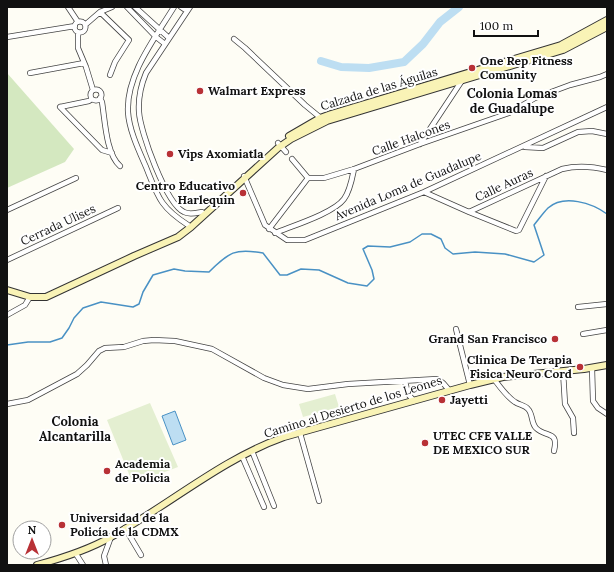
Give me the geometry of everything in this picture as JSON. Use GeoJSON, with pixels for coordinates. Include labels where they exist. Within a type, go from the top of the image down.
{"type":"FeatureCollection","features":[{"type":"Feature","properties":{"kind":"main road","name":"Calzada de las Águilas"},"geometry":{"type":"LineString","coordinates":[[7,290],[30,297],[46,297],[178,237],[299,129],[320,118],[561,45],[607,20]]}},
{"type":"Feature","properties":{"kind":"main road","name":"Calzada de las Águilas"},"geometry":{"type":"LineString","coordinates":[[280,145],[327,121],[563,50],[607,27]]}},
{"type":"Feature","properties":{"kind":"main road","name":"Calzada de las Águilas"},"geometry":{"type":"LineString","coordinates":[[167,242],[244,177]]}},
{"type":"Feature","properties":{"kind":"main road","name":"Camino al Desierto de los Leones"},"geometry":{"type":"LineString","coordinates":[[37,565],[76,554],[111,537],[242,456],[273,441],[470,385],[494,380],[607,365]]}},
{"type":"Feature","properties":{"kind":"street"},"geometry":{"type":"LineString","coordinates":[[68,7],[76,24],[76,30],[78,32],[78,48],[93,90],[90,93],[92,99]]}},
{"type":"Feature","properties":{"kind":"street"},"geometry":{"type":"LineString","coordinates":[[78,32],[83,31],[85,25],[100,12],[112,7]]}},
{"type":"Feature","properties":{"kind":"street"},"geometry":{"type":"LineString","coordinates":[[127,7],[156,37],[165,44]]}},
{"type":"Feature","properties":{"kind":"street"},"geometry":{"type":"LineString","coordinates":[[135,7],[169,38]]}},
{"type":"Feature","properties":{"kind":"street"},"geometry":{"type":"LineString","coordinates":[[174,7],[139,66],[133,79],[128,113],[131,128],[159,199],[168,211],[188,225]]}},
{"type":"Feature","properties":{"kind":"street"},"geometry":{"type":"LineString","coordinates":[[181,7],[188,9],[146,73],[139,97],[138,111],[140,124],[170,198],[184,213]]}},
{"type":"Feature","properties":{"kind":"street"},"geometry":{"type":"LineString","coordinates":[[100,12],[128,40],[115,62],[110,75]]}},
{"type":"Feature","properties":{"kind":"street"},"geometry":{"type":"LineString","coordinates":[[7,37],[82,22],[85,25]]}},
{"type":"Feature","properties":{"kind":"street"},"geometry":{"type":"LineString","coordinates":[[150,31],[155,26]]}},
{"type":"Feature","properties":{"kind":"street"},"geometry":{"type":"LineString","coordinates":[[234,39],[304,105],[320,118],[327,121]]}},
{"type":"Feature","properties":{"kind":"street"},"geometry":{"type":"LineString","coordinates":[[30,73],[84,63]]}},
{"type":"Feature","properties":{"kind":"street"},"geometry":{"type":"LineString","coordinates":[[420,144],[426,132],[462,81],[465,74]]}},
{"type":"Feature","properties":{"kind":"street","name":"Calle Halcones"},"geometry":{"type":"LineString","coordinates":[[308,178],[324,178],[354,169],[509,113],[535,98],[570,85],[607,74]]}},
{"type":"Feature","properties":{"kind":"street"},"geometry":{"type":"LineString","coordinates":[[93,90],[98,90],[101,93],[100,98],[102,102],[106,130],[112,153],[120,166]]}},
{"type":"Feature","properties":{"kind":"street"},"geometry":{"type":"LineString","coordinates":[[100,98],[60,107],[102,150],[112,153]]}},
{"type":"Feature","properties":{"kind":"street","name":"Avenida Loma de Guadalupe"},"geometry":{"type":"LineString","coordinates":[[244,177],[262,220],[269,229],[286,240],[305,240],[424,192],[607,107]]}},
{"type":"Feature","properties":{"kind":"street"},"geometry":{"type":"LineString","coordinates":[[523,146],[543,148],[578,132],[592,131],[607,134]]}},
{"type":"Feature","properties":{"kind":"street"},"geometry":{"type":"LineString","coordinates":[[280,145],[286,152]]}},
{"type":"Feature","properties":{"kind":"street"},"geometry":{"type":"LineString","coordinates":[[269,229],[308,178],[292,159]]}},
{"type":"Feature","properties":{"kind":"street","name":"Calle Auras"},"geometry":{"type":"LineString","coordinates":[[469,212],[562,169],[573,166],[588,166],[607,170]]}},
{"type":"Feature","properties":{"kind":"street"},"geometry":{"type":"LineString","coordinates":[[275,233],[336,207],[344,199],[348,192],[354,169]]}},
{"type":"Feature","properties":{"kind":"street"},"geometry":{"type":"LineString","coordinates":[[424,192],[509,229],[519,230],[546,176]]}},
{"type":"Feature","properties":{"kind":"street"},"geometry":{"type":"LineString","coordinates":[[7,210],[76,178]]}},
{"type":"Feature","properties":{"kind":"street","name":"Cerrada Ulises"},"geometry":{"type":"LineString","coordinates":[[7,260],[118,208]]}},
{"type":"Feature","properties":{"kind":"street"},"geometry":{"type":"LineString","coordinates":[[178,219],[184,213],[202,212]]}},
{"type":"Feature","properties":{"kind":"street"},"geometry":{"type":"LineString","coordinates":[[7,315],[25,305],[30,297]]}},
{"type":"Feature","properties":{"kind":"street"},"geometry":{"type":"LineString","coordinates":[[578,307],[607,304]]}},
{"type":"Feature","properties":{"kind":"street"},"geometry":{"type":"LineString","coordinates":[[456,329],[470,385]]}},
{"type":"Feature","properties":{"kind":"street"},"geometry":{"type":"LineString","coordinates":[[583,334],[607,330]]}},
{"type":"Feature","properties":{"kind":"street"},"geometry":{"type":"LineString","coordinates":[[7,404],[28,400],[76,374],[87,365],[99,351],[105,348],[124,347],[154,340],[175,341],[212,349],[264,378],[284,385],[308,389],[348,384],[437,379],[449,390]]}},
{"type":"Feature","properties":{"kind":"street"},"geometry":{"type":"LineString","coordinates":[[592,368],[593,401],[598,408],[607,414]]}},
{"type":"Feature","properties":{"kind":"street"},"geometry":{"type":"LineString","coordinates":[[563,371],[565,404],[573,418],[574,433]]}},
{"type":"Feature","properties":{"kind":"street"},"geometry":{"type":"LineString","coordinates":[[494,380],[514,402],[525,406],[530,410],[533,423],[538,430],[550,434],[554,438],[556,442],[554,451]]}},
{"type":"Feature","properties":{"kind":"street"},"geometry":{"type":"LineString","coordinates":[[405,381],[408,394],[414,401]]}},
{"type":"Feature","properties":{"kind":"street"},"geometry":{"type":"LineString","coordinates":[[300,433],[319,501]]}},
{"type":"Feature","properties":{"kind":"street"},"geometry":{"type":"LineString","coordinates":[[252,451],[274,506]]}},
{"type":"Feature","properties":{"kind":"street"},"geometry":{"type":"LineString","coordinates":[[242,456],[264,507]]}},
{"type":"Feature","properties":{"kind":"street"},"geometry":{"type":"LineString","coordinates":[[125,528],[141,555]]}},
{"type":"Feature","properties":{"kind":"street"},"geometry":{"type":"LineString","coordinates":[[106,565],[104,556],[111,537]]}},
{"type":"Feature","properties":{"kind":"street"},"geometry":{"type":"LineString","coordinates":[[76,554],[83,565]]}},
{"type":"Feature","properties":{"kind":"green space"},"geometry":{"type":"Polygon","coordinates":[[[7,73],[74,149],[65,162],[7,188],[7,73]]]}},
{"type":"Feature","properties":{"kind":"green space"},"geometry":{"type":"Polygon","coordinates":[[[335,394],[339,407],[303,417],[299,404],[335,394]]]}},
{"type":"Feature","properties":{"kind":"green space"},"geometry":{"type":"Polygon","coordinates":[[[150,403],[178,467],[133,484],[107,420],[150,403]]]}},
{"type":"Feature","properties":{"kind":"water"},"geometry":{"type":"Polygon","coordinates":[[[175,411],[186,440],[173,445],[162,416],[175,411]]]}},
{"type":"Feature","properties":{"kind":"waterway"},"geometry":{"type":"LineString","coordinates":[[321,61],[341,67],[369,68],[404,62],[423,44],[440,22],[459,7]]}},
{"type":"Feature","properties":{"kind":"waterway"},"geometry":{"type":"LineString","coordinates":[[7,345],[28,342],[50,342],[62,338],[74,318],[83,308],[101,302],[133,307],[139,304],[143,292],[153,275],[174,269],[209,272],[227,256],[233,253],[246,251],[263,253],[280,275],[287,275],[301,269],[319,270],[348,283],[367,286],[374,279],[372,270],[363,249],[368,246],[390,247],[410,242],[422,234],[431,234],[441,239],[445,248],[453,254],[475,252],[505,254],[534,262],[544,255],[534,225],[548,208],[562,201],[570,201],[594,206],[607,214]]}},
{"type":"Feature","properties":{"kind":"place","name":"One Rep Fitness Comunity"},"geometry":{"type":"Point","coordinates":[472,68]}},
{"type":"Feature","properties":{"kind":"place","name":"Walmart Express"},"geometry":{"type":"Point","coordinates":[200,91]}},
{"type":"Feature","properties":{"kind":"place","name":"Vips Axomiatla"},"geometry":{"type":"Point","coordinates":[170,154]}},
{"type":"Feature","properties":{"kind":"place","name":"Centro Educativo Harlequin"},"geometry":{"type":"Point","coordinates":[243,193]}},
{"type":"Feature","properties":{"kind":"place","name":"Grand San Francisco"},"geometry":{"type":"Point","coordinates":[555,339]}},
{"type":"Feature","properties":{"kind":"place","name":"Clinica De Terapia Fisica Neuro Cord"},"geometry":{"type":"Point","coordinates":[580,367]}},
{"type":"Feature","properties":{"kind":"place","name":"Jayetti"},"geometry":{"type":"Point","coordinates":[442,400]}},
{"type":"Feature","properties":{"kind":"place","name":"UTEC CFE VALLE DE MEXICO SUR"},"geometry":{"type":"Point","coordinates":[425,443]}},
{"type":"Feature","properties":{"kind":"place","name":"Academia de Policia"},"geometry":{"type":"Point","coordinates":[107,471]}},
{"type":"Feature","properties":{"kind":"place","name":"Universidad de la Policía de la CDMX"},"geometry":{"type":"Point","coordinates":[62,525]}},
{"type":"Feature","properties":{"kind":"district","name":"Colonia Lomas de Guadalupe"},"geometry":{"type":"Point","coordinates":[512,100]}},
{"type":"Feature","properties":{"kind":"district","name":"Colonia Alcantarilla"},"geometry":{"type":"Point","coordinates":[75,428]}}]}
